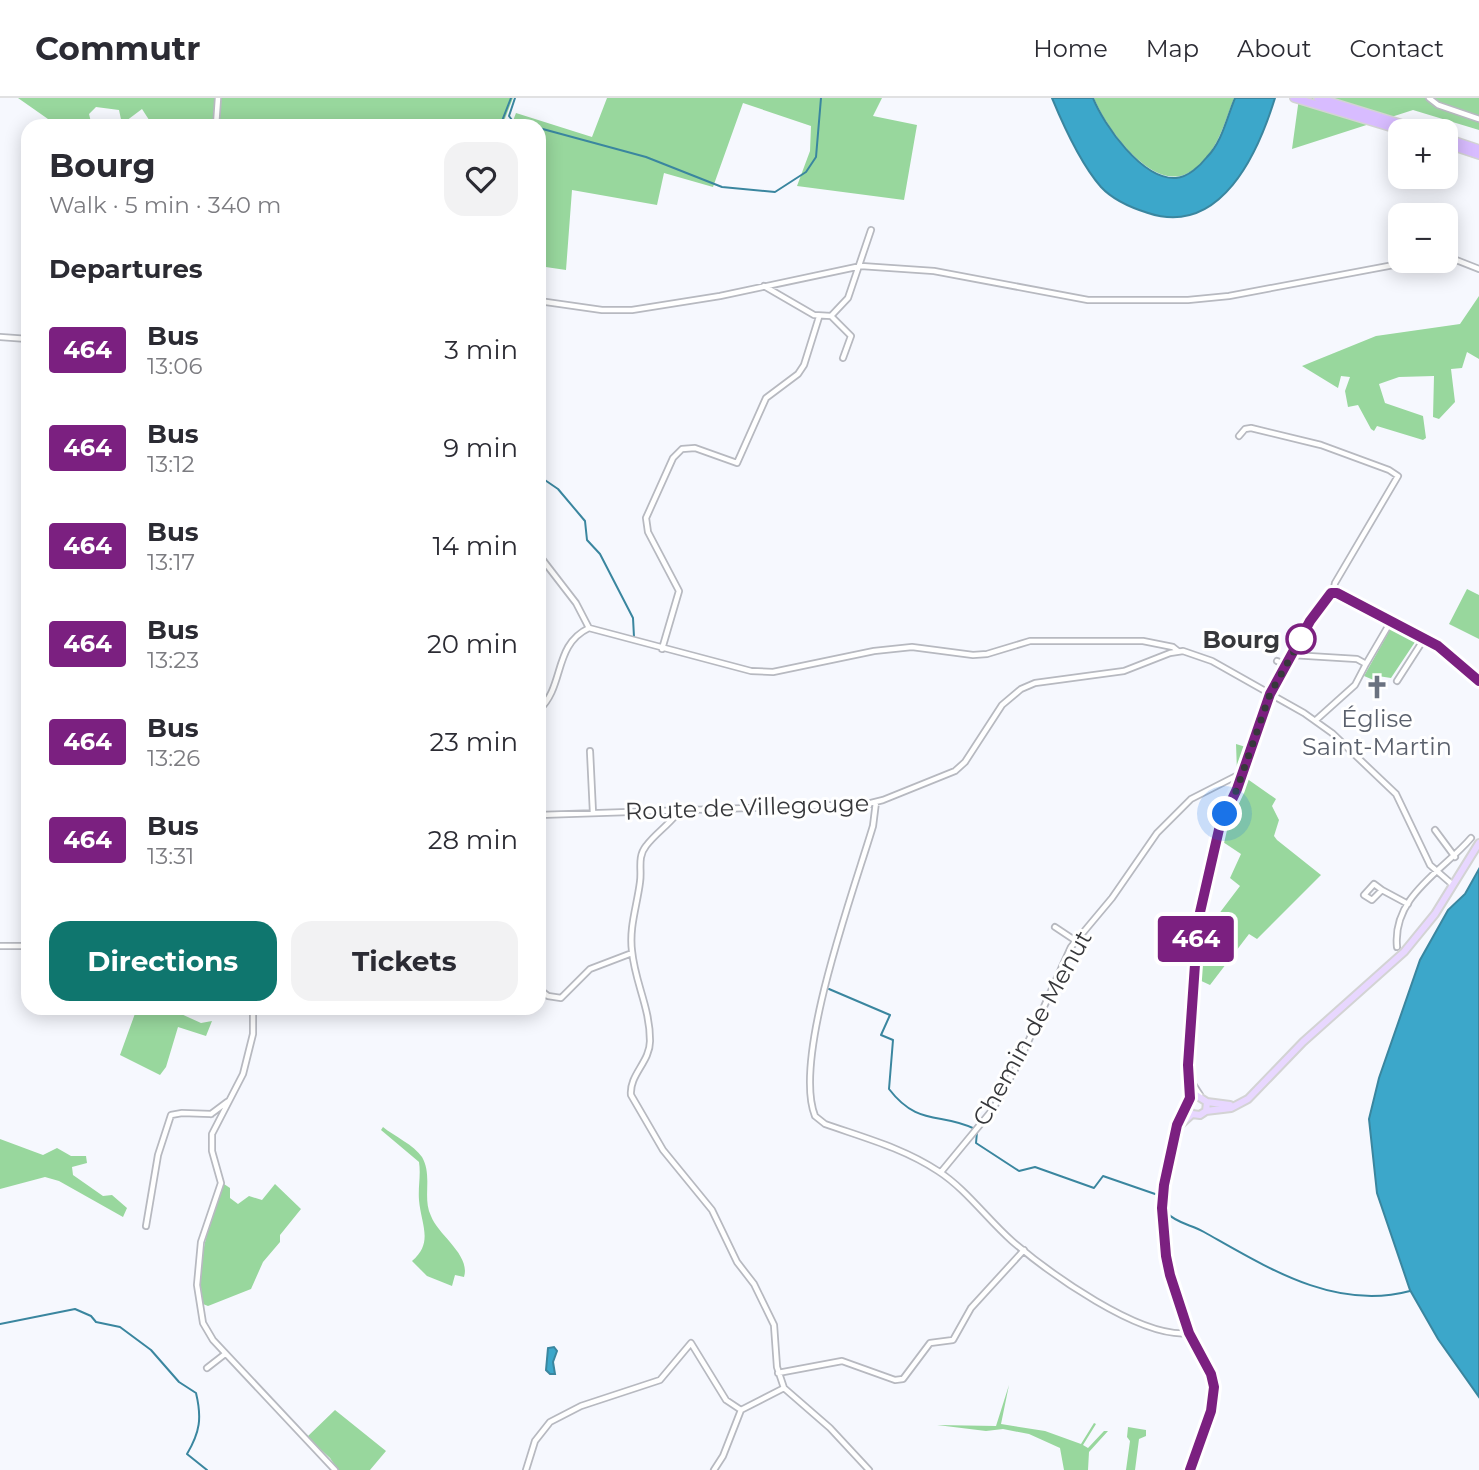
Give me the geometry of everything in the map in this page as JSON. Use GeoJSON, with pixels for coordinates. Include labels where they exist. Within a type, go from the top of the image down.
{"type":"FeatureCollection","features":[{"type":"Feature","properties":{"kind":"highway"},"geometry":{"type":"LineString","coordinates":[[1294,98],[1388,126]]}},
{"type":"Feature","properties":{"kind":"highway"},"geometry":{"type":"LineString","coordinates":[[1318,98],[1388,120]]}},
{"type":"Feature","properties":{"kind":"highway"},"geometry":{"type":"LineString","coordinates":[[1458,142],[1479,149]]}},
{"type":"Feature","properties":{"kind":"highway"},"geometry":{"type":"LineString","coordinates":[[1458,148],[1479,155]]}},
{"type":"Feature","properties":{"kind":"main road"},"geometry":{"type":"LineString","coordinates":[[1187,1108],[1192,1114],[1200,1115],[1206,1111],[1222,1110],[1239,1104],[1258,1090],[1342,1005],[1404,952],[1426,928],[1479,843]]}},
{"type":"Feature","properties":{"kind":"main road"},"geometry":{"type":"LineString","coordinates":[[1190,1470],[1211,1411],[1214,1387],[1211,1374],[1189,1333],[1170,1275],[1164,1238],[1164,1185],[1176,1130],[1190,1098],[1200,1095],[1207,1102],[1239,1104]]}},
{"type":"Feature","properties":{"kind":"main road"},"geometry":{"type":"LineString","coordinates":[[1206,1111],[1207,1102]]}},
{"type":"Feature","properties":{"kind":"main road"},"geometry":{"type":"LineString","coordinates":[[1176,1130],[1192,1114]]}},
{"type":"Feature","properties":{"kind":"street"},"geometry":{"type":"LineString","coordinates":[[216,119],[218,98]]}},
{"type":"Feature","properties":{"kind":"street"},"geometry":{"type":"LineString","coordinates":[[1429,98],[1438,106],[1479,119]]}},
{"type":"Feature","properties":{"kind":"street"},"geometry":{"type":"LineString","coordinates":[[764,286],[819,317],[831,316],[848,298],[871,230]]}},
{"type":"Feature","properties":{"kind":"street"},"geometry":{"type":"LineString","coordinates":[[1458,261],[1479,269]]}},
{"type":"Feature","properties":{"kind":"street"},"geometry":{"type":"LineString","coordinates":[[546,302],[602,310],[632,310],[861,265],[934,271],[1088,300],[1167,301],[1229,296],[1388,266]]}},
{"type":"Feature","properties":{"kind":"street"},"geometry":{"type":"LineString","coordinates":[[831,316],[851,336],[843,358]]}},
{"type":"Feature","properties":{"kind":"street"},"geometry":{"type":"LineString","coordinates":[[662,649],[680,591],[648,532],[648,507],[673,458],[682,449],[695,448],[737,463],[766,398],[798,374],[804,365],[819,317]]}},
{"type":"Feature","properties":{"kind":"street"},"geometry":{"type":"LineString","coordinates":[[0,337],[21,338]]}},
{"type":"Feature","properties":{"kind":"street"},"geometry":{"type":"LineString","coordinates":[[1239,436],[1245,429],[1251,428],[1290,436],[1398,476],[1335,583],[1334,593]]}},
{"type":"Feature","properties":{"kind":"street"},"geometry":{"type":"LineString","coordinates":[[546,564],[576,603],[589,628]]}},
{"type":"Feature","properties":{"kind":"street"},"geometry":{"type":"LineString","coordinates":[[1190,1098],[1187,1073],[1200,911],[1220,825],[1244,772],[1270,694],[1310,621],[1328,595],[1334,593],[1424,639],[1454,657],[1479,681]]}},
{"type":"Feature","properties":{"kind":"street"},"geometry":{"type":"LineString","coordinates":[[1315,720],[1355,685],[1390,623]]}},
{"type":"Feature","properties":{"kind":"street"},"geometry":{"type":"LineString","coordinates":[[546,701],[551,694],[565,649],[576,635],[589,628],[751,671],[773,672],[874,650],[935,648],[973,655],[1030,641],[1143,640],[1205,658],[1315,720],[1351,750],[1396,794],[1435,871],[1453,885]]}},
{"type":"Feature","properties":{"kind":"street"},"geometry":{"type":"LineString","coordinates":[[1397,681],[1424,639]]}},
{"type":"Feature","properties":{"kind":"street","name":"Route de Villegouge"},"geometry":{"type":"LineString","coordinates":[[546,815],[876,802],[955,771],[965,762],[1002,705],[1021,689],[1035,683],[1124,671],[1178,651]]}},
{"type":"Feature","properties":{"kind":"street"},"geometry":{"type":"LineString","coordinates":[[1292,655],[1357,659],[1366,664]]}},
{"type":"Feature","properties":{"kind":"street"},"geometry":{"type":"LineString","coordinates":[[1277,661],[1286,665]]}},
{"type":"Feature","properties":{"kind":"street"},"geometry":{"type":"LineString","coordinates":[[590,751],[593,813]]}},
{"type":"Feature","properties":{"kind":"street","name":"Chemin de Menut"},"geometry":{"type":"LineString","coordinates":[[941,1172],[993,1110],[1076,940],[1112,898],[1157,833],[1176,812],[1199,794],[1244,772]]}},
{"type":"Feature","properties":{"kind":"street"},"geometry":{"type":"LineString","coordinates":[[876,802],[873,826],[815,1027],[809,1070],[814,1116],[825,1124],[913,1154],[941,1172],[1024,1250],[1076,1290],[1121,1314],[1164,1331],[1189,1333]]}},
{"type":"Feature","properties":{"kind":"street"},"geometry":{"type":"LineString","coordinates":[[677,810],[676,815],[645,846],[641,855],[641,880],[632,918],[632,953],[649,1011],[650,1043],[648,1056],[631,1084],[631,1095],[669,1158],[712,1210],[737,1262],[754,1284],[774,1325],[778,1373],[784,1388],[830,1428],[869,1470]]}},
{"type":"Feature","properties":{"kind":"street"},"geometry":{"type":"LineString","coordinates":[[1435,830],[1455,857]]}},
{"type":"Feature","properties":{"kind":"street"},"geometry":{"type":"LineString","coordinates":[[1397,947],[1401,917],[1408,904],[1435,871],[1455,857],[1471,838]]}},
{"type":"Feature","properties":{"kind":"street"},"geometry":{"type":"LineString","coordinates":[[1382,890],[1408,904]]}},
{"type":"Feature","properties":{"kind":"street"},"geometry":{"type":"LineString","coordinates":[[1055,927],[1076,940]]}},
{"type":"Feature","properties":{"kind":"street"},"geometry":{"type":"LineString","coordinates":[[0,946],[21,946]]}},
{"type":"Feature","properties":{"kind":"street"},"geometry":{"type":"LineString","coordinates":[[546,994],[561,998],[590,969],[632,953]]}},
{"type":"Feature","properties":{"kind":"street"},"geometry":{"type":"LineString","coordinates":[[252,1015],[249,1055],[232,1098],[218,1119],[212,1142],[220,1183],[201,1242],[197,1285],[203,1323],[225,1354],[335,1470]]}},
{"type":"Feature","properties":{"kind":"street"},"geometry":{"type":"LineString","coordinates":[[1187,1073],[1200,1095]]}},
{"type":"Feature","properties":{"kind":"street"},"geometry":{"type":"LineString","coordinates":[[146,1226],[158,1155],[172,1115],[211,1114],[232,1098]]}},
{"type":"Feature","properties":{"kind":"street"},"geometry":{"type":"LineString","coordinates":[[211,1114],[218,1119]]}},
{"type":"Feature","properties":{"kind":"street"},"geometry":{"type":"LineString","coordinates":[[778,1373],[842,1361],[895,1380],[902,1379],[930,1343],[953,1340],[971,1308],[1024,1250]]}},
{"type":"Feature","properties":{"kind":"street"},"geometry":{"type":"LineString","coordinates":[[526,1470],[536,1441],[550,1422],[581,1406],[660,1380],[691,1343],[726,1400],[741,1410]]}},
{"type":"Feature","properties":{"kind":"street"},"geometry":{"type":"LineString","coordinates":[[207,1368],[225,1354]]}},
{"type":"Feature","properties":{"kind":"street"},"geometry":{"type":"LineString","coordinates":[[714,1470],[723,1456],[741,1410],[784,1388]]}},
{"type":"Feature","properties":{"kind":"green space"},"geometry":{"type":"Polygon","coordinates":[[[18,98],[215,98],[214,119],[148,119],[142,109],[129,119],[121,119],[119,110],[96,107],[89,114],[90,119],[48,119],[18,98]]]}},
{"type":"Feature","properties":{"kind":"green space"},"geometry":{"type":"Polygon","coordinates":[[[219,98],[513,98],[505,119],[218,119],[219,98]]]}},
{"type":"Feature","properties":{"kind":"green space"},"geometry":{"type":"Polygon","coordinates":[[[607,98],[882,98],[873,116],[917,125],[904,200],[797,186],[810,151],[811,126],[743,103],[713,187],[664,173],[657,205],[572,190],[566,270],[546,267],[546,122],[592,137],[607,98]]]}},
{"type":"Feature","properties":{"kind":"green space"},"geometry":{"type":"Polygon","coordinates":[[[1094,98],[1234,98],[1217,141],[1204,160],[1186,174],[1172,176],[1158,173],[1131,153],[1118,139],[1094,98]]]}},
{"type":"Feature","properties":{"kind":"green space"},"geometry":{"type":"Polygon","coordinates":[[[1299,98],[1479,98],[1479,130],[1458,124],[1458,119],[1443,119],[1413,110],[1292,149],[1299,98]]]}},
{"type":"Feature","properties":{"kind":"green space"},"geometry":{"type":"Polygon","coordinates":[[[516,113],[535,119],[514,119],[516,113]]]}},
{"type":"Feature","properties":{"kind":"green space"},"geometry":{"type":"Polygon","coordinates":[[[1479,296],[1479,359],[1467,352],[1462,368],[1451,369],[1455,402],[1439,419],[1433,417],[1434,376],[1399,377],[1379,384],[1385,403],[1423,416],[1426,438],[1423,440],[1377,426],[1374,431],[1358,405],[1348,407],[1345,391],[1350,377],[1341,376],[1338,388],[1302,366],[1376,336],[1460,324],[1479,296]]]}},
{"type":"Feature","properties":{"kind":"green space"},"geometry":{"type":"Polygon","coordinates":[[[1467,589],[1479,595],[1479,639],[1449,624],[1467,589]]]}},
{"type":"Feature","properties":{"kind":"green space"},"geometry":{"type":"Polygon","coordinates":[[[1391,628],[1417,639],[1391,678],[1378,676],[1376,681],[1364,676],[1391,628]]]}},
{"type":"Feature","properties":{"kind":"green space"},"geometry":{"type":"Polygon","coordinates":[[[1236,744],[1249,748],[1242,768],[1237,771],[1236,744]]]}},
{"type":"Feature","properties":{"kind":"green space"},"geometry":{"type":"Polygon","coordinates":[[[1246,778],[1276,799],[1272,806],[1279,820],[1274,836],[1277,840],[1321,875],[1257,939],[1249,934],[1210,985],[1197,979],[1204,911],[1215,919],[1240,886],[1230,878],[1241,854],[1220,840],[1246,778]]]}},
{"type":"Feature","properties":{"kind":"green space"},"geometry":{"type":"Polygon","coordinates":[[[134,1015],[183,1015],[201,1023],[212,1021],[206,1036],[178,1027],[166,1067],[160,1075],[120,1055],[134,1015]]]}},
{"type":"Feature","properties":{"kind":"green space"},"geometry":{"type":"Polygon","coordinates":[[[383,1127],[422,1157],[427,1172],[428,1209],[463,1261],[465,1269],[464,1277],[455,1275],[452,1286],[427,1276],[412,1261],[423,1247],[424,1240],[419,1200],[419,1162],[381,1130],[383,1127]]]}},
{"type":"Feature","properties":{"kind":"green space"},"geometry":{"type":"Polygon","coordinates":[[[0,1139],[43,1155],[57,1148],[71,1156],[86,1156],[87,1163],[72,1167],[73,1175],[103,1196],[112,1195],[127,1208],[123,1217],[59,1181],[45,1177],[0,1189],[0,1139]]]}},
{"type":"Feature","properties":{"kind":"green space"},"geometry":{"type":"Polygon","coordinates":[[[224,1184],[230,1188],[230,1198],[238,1204],[249,1196],[262,1200],[275,1184],[301,1209],[280,1235],[280,1242],[263,1262],[251,1289],[208,1306],[203,1304],[201,1288],[202,1258],[224,1184]]]}},
{"type":"Feature","properties":{"kind":"green space"},"geometry":{"type":"Polygon","coordinates":[[[1009,1385],[1001,1424],[1045,1431],[1081,1444],[1094,1423],[1096,1424],[1083,1445],[1088,1448],[1104,1431],[1108,1431],[1089,1452],[1088,1470],[1064,1470],[1060,1448],[1029,1434],[1003,1429],[986,1431],[937,1425],[996,1426],[1009,1385]]]}},
{"type":"Feature","properties":{"kind":"green space"},"geometry":{"type":"Polygon","coordinates":[[[335,1410],[386,1451],[370,1470],[338,1470],[330,1458],[307,1437],[335,1410]]]}},
{"type":"Feature","properties":{"kind":"green space"},"geometry":{"type":"Polygon","coordinates":[[[1128,1427],[1146,1430],[1146,1436],[1139,1439],[1135,1470],[1126,1470],[1130,1441],[1127,1437],[1128,1427]]]}},
{"type":"Feature","properties":{"kind":"water"},"geometry":{"type":"Polygon","coordinates":[[[1052,98],[1093,98],[1115,136],[1138,161],[1163,176],[1176,178],[1185,176],[1201,164],[1212,151],[1235,98],[1275,98],[1258,143],[1247,165],[1232,185],[1216,202],[1196,213],[1174,217],[1136,209],[1106,192],[1079,156],[1052,98]]]}},
{"type":"Feature","properties":{"kind":"water"},"geometry":{"type":"Polygon","coordinates":[[[1479,869],[1479,1397],[1438,1339],[1410,1290],[1377,1193],[1369,1119],[1379,1078],[1420,960],[1448,910],[1465,894],[1479,869]]]}},
{"type":"Feature","properties":{"kind":"water"},"geometry":{"type":"Polygon","coordinates":[[[554,1347],[557,1351],[553,1362],[555,1374],[550,1374],[546,1370],[548,1348],[554,1347]]]}},
{"type":"Feature","properties":{"kind":"waterway"},"geometry":{"type":"LineString","coordinates":[[503,119],[511,98]]}},
{"type":"Feature","properties":{"kind":"waterway"},"geometry":{"type":"LineString","coordinates":[[511,119],[509,116],[515,98]]}},
{"type":"Feature","properties":{"kind":"waterway"},"geometry":{"type":"LineString","coordinates":[[546,130],[646,157],[722,187],[775,192],[806,172],[816,157],[821,98]]}},
{"type":"Feature","properties":{"kind":"waterway"},"geometry":{"type":"LineString","coordinates":[[219,119],[220,103]]}},
{"type":"Feature","properties":{"kind":"waterway"},"geometry":{"type":"LineString","coordinates":[[546,481],[558,489],[585,521],[587,540],[600,554],[633,618],[634,637]]}},
{"type":"Feature","properties":{"kind":"waterway"},"geometry":{"type":"LineString","coordinates":[[829,989],[890,1015],[881,1035],[893,1040],[889,1089],[900,1101],[920,1114],[975,1129]]}},
{"type":"Feature","properties":{"kind":"waterway"},"geometry":{"type":"LineString","coordinates":[[977,1132],[976,1143],[1019,1171],[1035,1167],[1094,1188],[1103,1176],[1158,1195]]}},
{"type":"Feature","properties":{"kind":"waterway"},"geometry":{"type":"LineString","coordinates":[[1167,1213],[1278,1272],[1329,1291],[1382,1296],[1410,1291]]}},
{"type":"Feature","properties":{"kind":"waterway"},"geometry":{"type":"LineString","coordinates":[[0,1324],[75,1309],[91,1316],[96,1322],[120,1327],[151,1350],[179,1382],[196,1393],[199,1425],[187,1454],[207,1470]]}},
{"type":"Feature","properties":{"kind":"bus line","name":"464"},"geometry":{"type":"LineString","coordinates":[[1190,1470],[1211,1411],[1214,1387],[1211,1374],[1189,1333],[1170,1275],[1166,1256],[1163,1197],[1177,1125],[1190,1098],[1187,1089],[1188,1065],[1197,931],[1220,825],[1237,789],[1270,694],[1310,621],[1331,593],[1337,593],[1376,616],[1438,646],[1479,681]]}},
{"type":"Feature","properties":{"kind":"place","name":"Bourg"},"geometry":{"type":"Point","coordinates":[1301,639]}},
{"type":"Feature","properties":{"kind":"place","name":"Église Saint-Martin"},"geometry":{"type":"Point","coordinates":[1377,687]}},
{"type":"Feature","properties":{"kind":"route"},"geometry":{"type":"LineString","coordinates":[[1225,814],[1237,789],[1270,694],[1301,639]]}}]}
